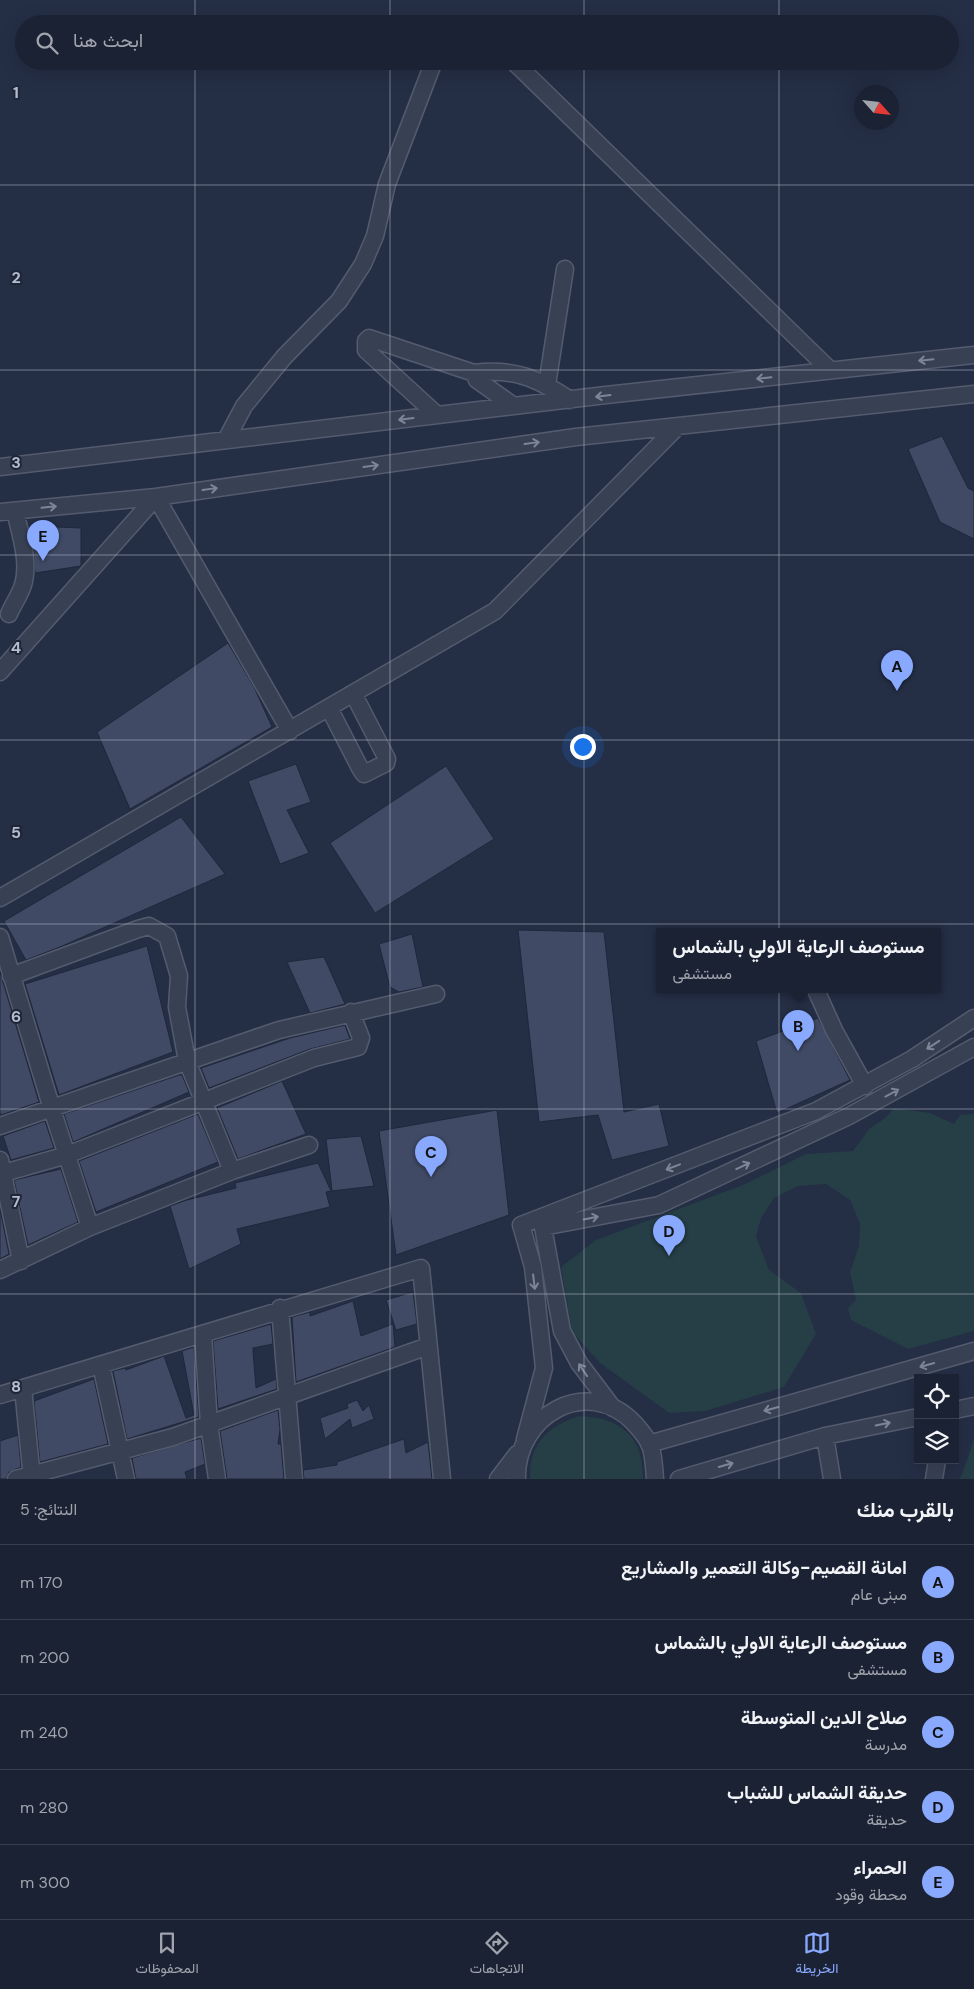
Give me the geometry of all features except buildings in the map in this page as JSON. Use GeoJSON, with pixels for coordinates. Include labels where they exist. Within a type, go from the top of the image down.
{"type":"FeatureCollection","features":[{"type":"Feature","properties":{"kind":"street"},"geometry":{"type":"LineString","coordinates":[[226,440],[244,406],[284,357],[339,301],[363,264],[375,236],[387,184],[396,157],[430,70]]}},
{"type":"Feature","properties":{"kind":"street"},"geometry":{"type":"LineString","coordinates":[[522,70],[830,370]]}},
{"type":"Feature","properties":{"kind":"street"},"geometry":{"type":"LineString","coordinates":[[547,385],[565,270]]}},
{"type":"Feature","properties":{"kind":"street"},"geometry":{"type":"LineString","coordinates":[[437,415],[366,350],[364,345],[368,338],[474,373],[505,372],[522,375],[547,385],[570,400]]}},
{"type":"Feature","properties":{"kind":"street"},"geometry":{"type":"LineString","coordinates":[[0,467],[974,354]]}},
{"type":"Feature","properties":{"kind":"street"},"geometry":{"type":"LineString","coordinates":[[474,373],[477,380],[514,406]]}},
{"type":"Feature","properties":{"kind":"street"},"geometry":{"type":"LineString","coordinates":[[9,614],[23,585],[25,572],[23,545],[8,512],[156,497],[576,437],[974,394]]}},
{"type":"Feature","properties":{"kind":"street"},"geometry":{"type":"LineString","coordinates":[[0,897],[354,695],[495,611],[678,426]]}},
{"type":"Feature","properties":{"kind":"street"},"geometry":{"type":"LineString","coordinates":[[0,672],[156,497]]}},
{"type":"Feature","properties":{"kind":"street"},"geometry":{"type":"LineString","coordinates":[[156,497],[290,731]]}},
{"type":"Feature","properties":{"kind":"street"},"geometry":{"type":"LineString","coordinates":[[329,708],[360,768],[364,774],[368,773],[386,763],[387,759],[354,695]]}},
{"type":"Feature","properties":{"kind":"street"},"geometry":{"type":"LineString","coordinates":[[11,976],[149,926],[168,936],[179,976],[177,1007],[187,1061],[232,1170]]}},
{"type":"Feature","properties":{"kind":"street"},"geometry":{"type":"LineString","coordinates":[[0,937],[90,1227]]}},
{"type":"Feature","properties":{"kind":"street"},"geometry":{"type":"LineString","coordinates":[[817,993],[834,1030],[865,1086]]}},
{"type":"Feature","properties":{"kind":"street"},"geometry":{"type":"LineString","coordinates":[[0,1126],[278,1030],[436,994]]}},
{"type":"Feature","properties":{"kind":"street"},"geometry":{"type":"LineString","coordinates":[[21,1260],[1,1170],[67,1155],[314,1058],[358,1047],[362,1038],[351,1012]]}},
{"type":"Feature","properties":{"kind":"street"},"geometry":{"type":"LineString","coordinates":[[517,1479],[523,1444],[544,1368],[533,1267],[521,1225],[816,1112],[912,1059],[974,1018]]}},
{"type":"Feature","properties":{"kind":"street"},"geometry":{"type":"LineString","coordinates":[[613,1408],[578,1363],[562,1331],[543,1228],[659,1205],[849,1116],[974,1047]]}},
{"type":"Feature","properties":{"kind":"street"},"geometry":{"type":"LineString","coordinates":[[0,1270],[90,1227],[232,1170],[309,1145]]}},
{"type":"Feature","properties":{"kind":"street"},"geometry":{"type":"LineString","coordinates":[[0,1395],[421,1268],[442,1479]]}},
{"type":"Feature","properties":{"kind":"street"},"geometry":{"type":"LineString","coordinates":[[280,1309],[294,1479]]}},
{"type":"Feature","properties":{"kind":"street"},"geometry":{"type":"LineString","coordinates":[[203,1334],[216,1479]]}},
{"type":"Feature","properties":{"kind":"street"},"geometry":{"type":"LineString","coordinates":[[23,1388],[26,1478],[210,1424],[428,1346]]}},
{"type":"Feature","properties":{"kind":"street"},"geometry":{"type":"LineString","coordinates":[[649,1444],[974,1351]]}},
{"type":"Feature","properties":{"kind":"street"},"geometry":{"type":"LineString","coordinates":[[101,1365],[122,1451],[126,1479]]}},
{"type":"Feature","properties":{"kind":"street"},"geometry":{"type":"LineString","coordinates":[[498,1479],[542,1418],[563,1406],[592,1402],[613,1408],[626,1415],[645,1435],[654,1458],[655,1479]]}},
{"type":"Feature","properties":{"kind":"street"},"geometry":{"type":"LineString","coordinates":[[959,1409],[974,1406]]}},
{"type":"Feature","properties":{"kind":"street"},"geometry":{"type":"LineString","coordinates":[[679,1479],[825,1436],[914,1418]]}},
{"type":"Feature","properties":{"kind":"street"},"geometry":{"type":"LineString","coordinates":[[825,1436],[832,1479]]}},
{"type":"Feature","properties":{"kind":"street"},"geometry":{"type":"LineString","coordinates":[[934,1479],[936,1464]]}},
{"type":"Feature","properties":{"kind":"shaded area"},"geometry":{"type":"Polygon","coordinates":[[[894,1108],[930,1113],[954,1124],[960,1115],[974,1114],[974,1331],[908,1349],[851,1320],[848,1308],[856,1300],[850,1272],[859,1246],[860,1224],[850,1200],[826,1184],[798,1186],[774,1198],[761,1218],[756,1237],[769,1270],[801,1293],[816,1334],[784,1387],[705,1411],[669,1413],[600,1363],[572,1332],[561,1267],[596,1240],[743,1185],[806,1154],[853,1151],[869,1129],[885,1118],[894,1108]]]}},
{"type":"Feature","properties":{"kind":"shaded area"},"geometry":{"type":"Polygon","coordinates":[[[579,1416],[606,1420],[618,1425],[627,1432],[634,1440],[639,1451],[643,1479],[530,1479],[533,1456],[542,1438],[558,1425],[579,1416]]]}},
{"type":"Feature","properties":{"kind":"shaded area"},"geometry":{"type":"Polygon","coordinates":[[[974,1439],[974,1479],[959,1479],[962,1475],[974,1439]]]}},
{"type":"Feature","properties":{"kind":"place","name":"الحمراء"},"geometry":{"type":"Point","coordinates":[43,561]}},
{"type":"Feature","properties":{"kind":"place","name":"امانة القصيم-وكالة التعمير والمشاريع"},"geometry":{"type":"Point","coordinates":[897,691]}},
{"type":"Feature","properties":{"kind":"place","name":"مستوصف الرعاية الاولي بالشماس"},"geometry":{"type":"Point","coordinates":[798,1051]}},
{"type":"Feature","properties":{"kind":"place","name":"صلاح الدين المتوسطة"},"geometry":{"type":"Point","coordinates":[431,1177]}},
{"type":"Feature","properties":{"kind":"place","name":"حديقة الشماس للشباب"},"geometry":{"type":"Point","coordinates":[669,1256]}}]}
